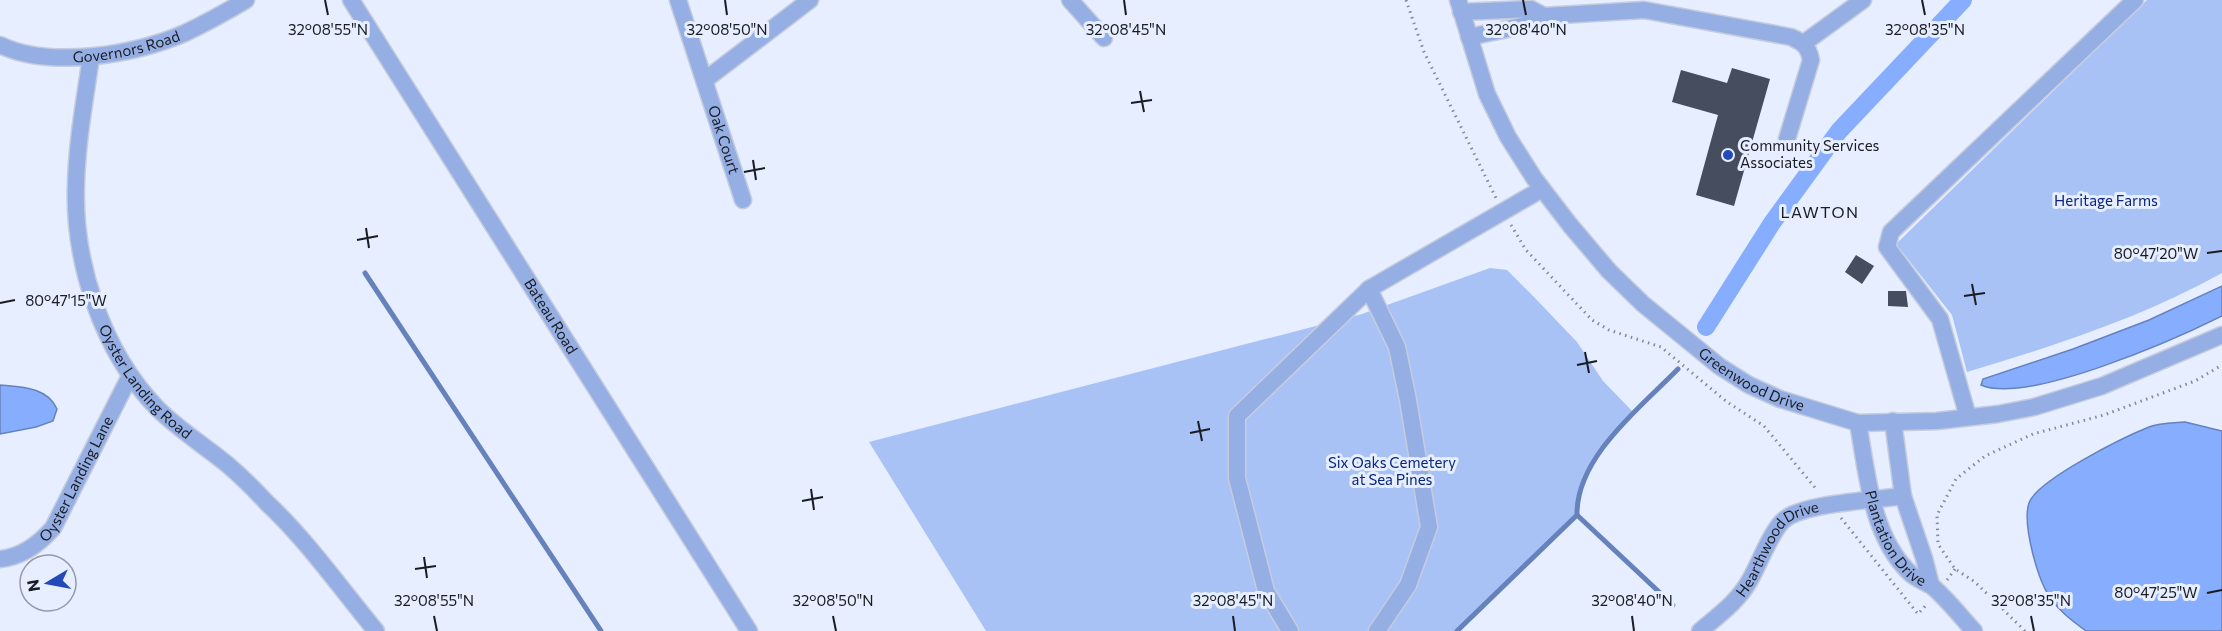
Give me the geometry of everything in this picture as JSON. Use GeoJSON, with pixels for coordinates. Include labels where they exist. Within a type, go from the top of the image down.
{"type":"FeatureCollection","features":[{"type":"Feature","properties":{"kind":"street","name":"Governors Road"},"geometry":{"type":"LineString","coordinates":[[0,45],[37,56],[91,57],[138,47],[182,34],[246,0]]}},
{"type":"Feature","properties":{"kind":"street","name":"Bateau Road"},"geometry":{"type":"LineString","coordinates":[[351,0],[749,631]]}},
{"type":"Feature","properties":{"kind":"street","name":"Oak Court"},"geometry":{"type":"LineString","coordinates":[[678,0],[743,200]]}},
{"type":"Feature","properties":{"kind":"street"},"geometry":{"type":"LineString","coordinates":[[705,80],[810,0]]}},
{"type":"Feature","properties":{"kind":"street"},"geometry":{"type":"LineString","coordinates":[[1070,0],[1104,39]]}},
{"type":"Feature","properties":{"kind":"street"},"geometry":{"type":"LineString","coordinates":[[1804,43],[1863,0]]}},
{"type":"Feature","properties":{"kind":"street"},"geometry":{"type":"LineString","coordinates":[[1968,417],[1940,319],[1887,247],[1891,232],[2135,0]]}},
{"type":"Feature","properties":{"kind":"street"},"geometry":{"type":"LineString","coordinates":[[1459,6],[1531,9],[1544,16]]}},
{"type":"Feature","properties":{"kind":"street","name":"Greenwood Drive"},"geometry":{"type":"LineString","coordinates":[[1459,6],[1487,94],[1508,137],[1542,189],[1609,272],[1643,304],[1719,366],[1749,385],[1780,399],[1858,423],[1968,417],[2034,407],[2070,397],[2146,369],[2222,335]]}},
{"type":"Feature","properties":{"kind":"street"},"geometry":{"type":"LineString","coordinates":[[1469,37],[1526,25],[1544,16],[1644,9],[1791,37],[1804,43],[1809,50],[1811,60],[1787,139]]}},
{"type":"Feature","properties":{"kind":"street","name":"Oyster Landing Road"},"geometry":{"type":"LineString","coordinates":[[91,57],[75,184],[78,230],[90,293],[102,326],[130,376],[158,409],[228,465],[270,505],[376,631]]}},
{"type":"Feature","properties":{"kind":"street"},"geometry":{"type":"LineString","coordinates":[[1290,631],[1266,591],[1237,478],[1238,416],[1369,289],[1542,189]]}},
{"type":"Feature","properties":{"kind":"street"},"geometry":{"type":"LineString","coordinates":[[1369,289],[1397,347],[1429,527],[1408,585],[1377,631]]}},
{"type":"Feature","properties":{"kind":"street","name":"Oyster Landing Lane"},"geometry":{"type":"LineString","coordinates":[[0,559],[27,550],[42,541],[53,528],[130,376]]}},
{"type":"Feature","properties":{"kind":"street"},"geometry":{"type":"LineString","coordinates":[[1893,421],[1903,496],[1931,585]]}},
{"type":"Feature","properties":{"kind":"street","name":"Plantation Drive"},"geometry":{"type":"LineString","coordinates":[[1858,423],[1873,500],[1881,528],[1893,552],[1910,574],[1931,585],[1974,631]]}},
{"type":"Feature","properties":{"kind":"street","name":"Hearthwood Drive"},"geometry":{"type":"LineString","coordinates":[[1700,631],[1737,600],[1751,578],[1760,556],[1785,519],[1803,511],[1830,505],[1903,496]]}},
{"type":"Feature","properties":{"kind":"path"},"geometry":{"type":"LineString","coordinates":[[2025,631],[1975,582],[1955,569],[1938,544],[1937,515],[1956,479],[1985,456],[2033,434],[2104,415],[2195,381],[2222,365]]}},
{"type":"Feature","properties":{"kind":"green space","name":"Heritage Farms"},"geometry":{"type":"Polygon","coordinates":[[[2147,0],[2222,0],[2222,273],[2130,317],[2032,352],[1967,372],[1952,315],[1896,244],[2147,0]]]}},
{"type":"Feature","properties":{"kind":"green space","name":"Six Oaks Cemetery at Sea Pines"},"geometry":{"type":"Polygon","coordinates":[[[1490,268],[1507,270],[1533,296],[1577,342],[1603,381],[1635,414],[1604,446],[1588,472],[1578,500],[1577,515],[1457,631],[986,631],[869,442],[1362,314],[1490,268]]]}},
{"type":"Feature","properties":{"kind":"shaded area"},"geometry":{"type":"Polygon","coordinates":[[[2222,286],[2222,316],[2138,353],[2101,367],[2032,386],[2003,389],[1981,385],[1983,379],[2073,349],[2149,320],[2222,286]]]}},
{"type":"Feature","properties":{"kind":"shaded area"},"geometry":{"type":"Polygon","coordinates":[[[0,385],[16,386],[41,392],[47,396],[57,409],[53,421],[0,434],[0,385]]]}},
{"type":"Feature","properties":{"kind":"shaded area"},"geometry":{"type":"Polygon","coordinates":[[[2185,422],[2222,431],[2222,631],[2086,631],[2056,605],[2042,581],[2030,538],[2027,512],[2029,503],[2035,494],[2064,471],[2102,449],[2153,426],[2185,422]]]}},
{"type":"Feature","properties":{"kind":"building","name":"Community Services Associates"},"geometry":{"type":"Polygon","coordinates":[[[1732,68],[1770,79],[1734,206],[1696,195],[1718,115],[1672,102],[1681,70],[1727,83],[1732,68]]]}},
{"type":"Feature","properties":{"kind":"building"},"geometry":{"type":"Polygon","coordinates":[[[1856,255],[1874,266],[1862,284],[1845,272],[1856,255]]]}},
{"type":"Feature","properties":{"kind":"building"},"geometry":{"type":"Polygon","coordinates":[[[1888,291],[1906,291],[1908,307],[1888,306],[1888,291]]]}},
{"type":"Feature","properties":{"kind":"waterway"},"geometry":{"type":"LineString","coordinates":[[1706,327],[1772,223],[1839,131],[1963,0]]}},
{"type":"Feature","properties":{"kind":"waterway"},"geometry":{"type":"LineString","coordinates":[[365,273],[601,631]]}},
{"type":"Feature","properties":{"kind":"waterway"},"geometry":{"type":"LineString","coordinates":[[1457,631],[1577,515],[1580,494],[1587,473],[1599,453],[1613,434],[1678,369]]}},
{"type":"Feature","properties":{"kind":"waterway"},"geometry":{"type":"LineString","coordinates":[[1577,515],[1673,605]]}},
{"type":"Feature","properties":{"kind":"place","name":"Community Services Associates"},"geometry":{"type":"Point","coordinates":[1728,155]}},
{"type":"Feature","properties":{"kind":"district","name":"LAWTON"},"geometry":{"type":"Point","coordinates":[1820,212]}}]}
